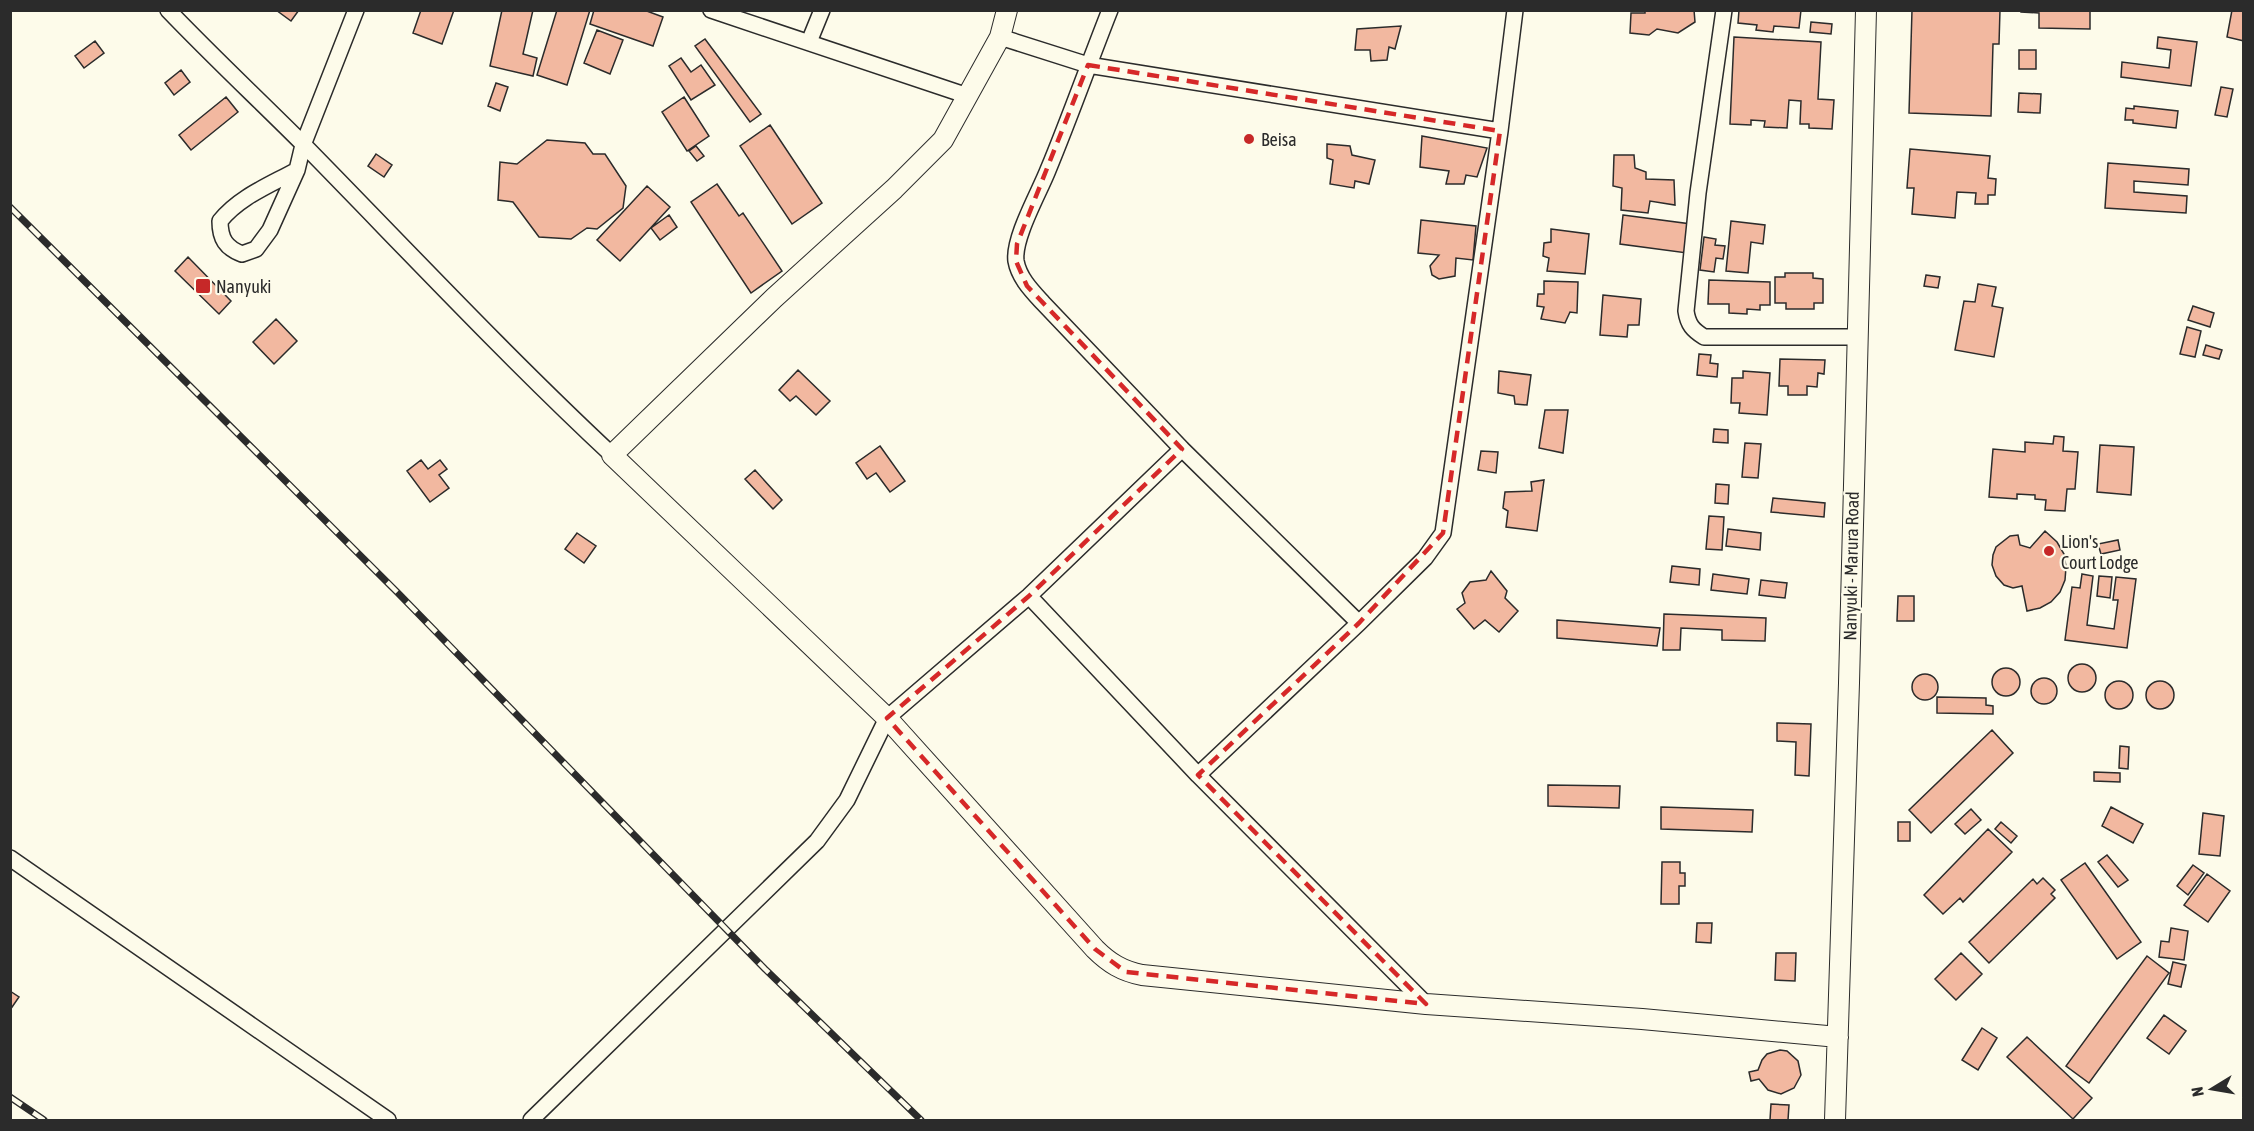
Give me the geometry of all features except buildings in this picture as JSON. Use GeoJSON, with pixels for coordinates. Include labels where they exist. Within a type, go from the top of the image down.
{"type":"FeatureCollection","features":[{"type":"Feature","properties":{"kind":"street"},"geometry":{"type":"LineString","coordinates":[[168,10],[488,336],[887,718],[1107,961],[1126,972],[1142,975],[1425,1004],[1642,1018],[1838,1037]]}},
{"type":"Feature","properties":{"kind":"street"},"geometry":{"type":"LineString","coordinates":[[297,170],[249,196],[228,211],[220,221],[220,234],[229,249],[242,254],[256,249],[270,230],[297,170],[303,145],[356,10]]}},
{"type":"Feature","properties":{"kind":"street"},"geometry":{"type":"LineString","coordinates":[[711,10],[968,96]]}},
{"type":"Feature","properties":{"kind":"street"},"geometry":{"type":"LineString","coordinates":[[809,42],[822,10]]}},
{"type":"Feature","properties":{"kind":"street"},"geometry":{"type":"LineString","coordinates":[[612,455],[774,298],[894,189],[943,140],[1000,37],[1007,10]]}},
{"type":"Feature","properties":{"kind":"street"},"geometry":{"type":"LineString","coordinates":[[1110,10],[1017,244],[1016,261],[1027,286],[1182,450],[1359,623]]}},
{"type":"Feature","properties":{"kind":"street"},"geometry":{"type":"LineString","coordinates":[[1198,775],[1425,558],[1443,533],[1515,10]]}},
{"type":"Feature","properties":{"kind":"street"},"geometry":{"type":"LineString","coordinates":[[1724,10],[1698,193],[1686,311],[1688,323],[1704,337],[1858,337]]}},
{"type":"Feature","properties":{"kind":"street","name":"Nanyuki - Marura Road"},"geometry":{"type":"LineString","coordinates":[[1835,1120],[1866,10]]}},
{"type":"Feature","properties":{"kind":"street"},"geometry":{"type":"LineString","coordinates":[[1000,37],[1088,64],[1500,131]]}},
{"type":"Feature","properties":{"kind":"street"},"geometry":{"type":"LineString","coordinates":[[531,1120],[817,841],[847,800],[887,718],[1029,596],[1182,450]]}},
{"type":"Feature","properties":{"kind":"street"},"geometry":{"type":"LineString","coordinates":[[1029,596],[1198,775],[1425,1004]]}},
{"type":"Feature","properties":{"kind":"street"},"geometry":{"type":"LineString","coordinates":[[10,858],[388,1120]]}},
{"type":"Feature","properties":{"kind":"highlighted area"},"geometry":{"type":"Polygon","coordinates":[[[1088,65],[1500,131],[1443,533],[1359,623],[1198,775],[1426,1004],[1126,972],[1095,949],[887,718],[1029,596],[1182,449],[1027,286],[1016,261],[1017,244],[1088,65]]]}},
{"type":"Feature","properties":{"kind":"railway"},"geometry":{"type":"LineString","coordinates":[[10,207],[397,592],[765,969],[921,1120]]}},
{"type":"Feature","properties":{"kind":"railway"},"geometry":{"type":"LineString","coordinates":[[10,1097],[44,1120]]}},
{"type":"Feature","properties":{"kind":"place","name":"Beisa"},"geometry":{"type":"Point","coordinates":[1249,139]}},
{"type":"Feature","properties":{"kind":"place","name":"Nanyuki"},"geometry":{"type":"Point","coordinates":[203,286]}},
{"type":"Feature","properties":{"kind":"place","name":"Lion's Court Lodge"},"geometry":{"type":"Point","coordinates":[2049,551]}}]}
